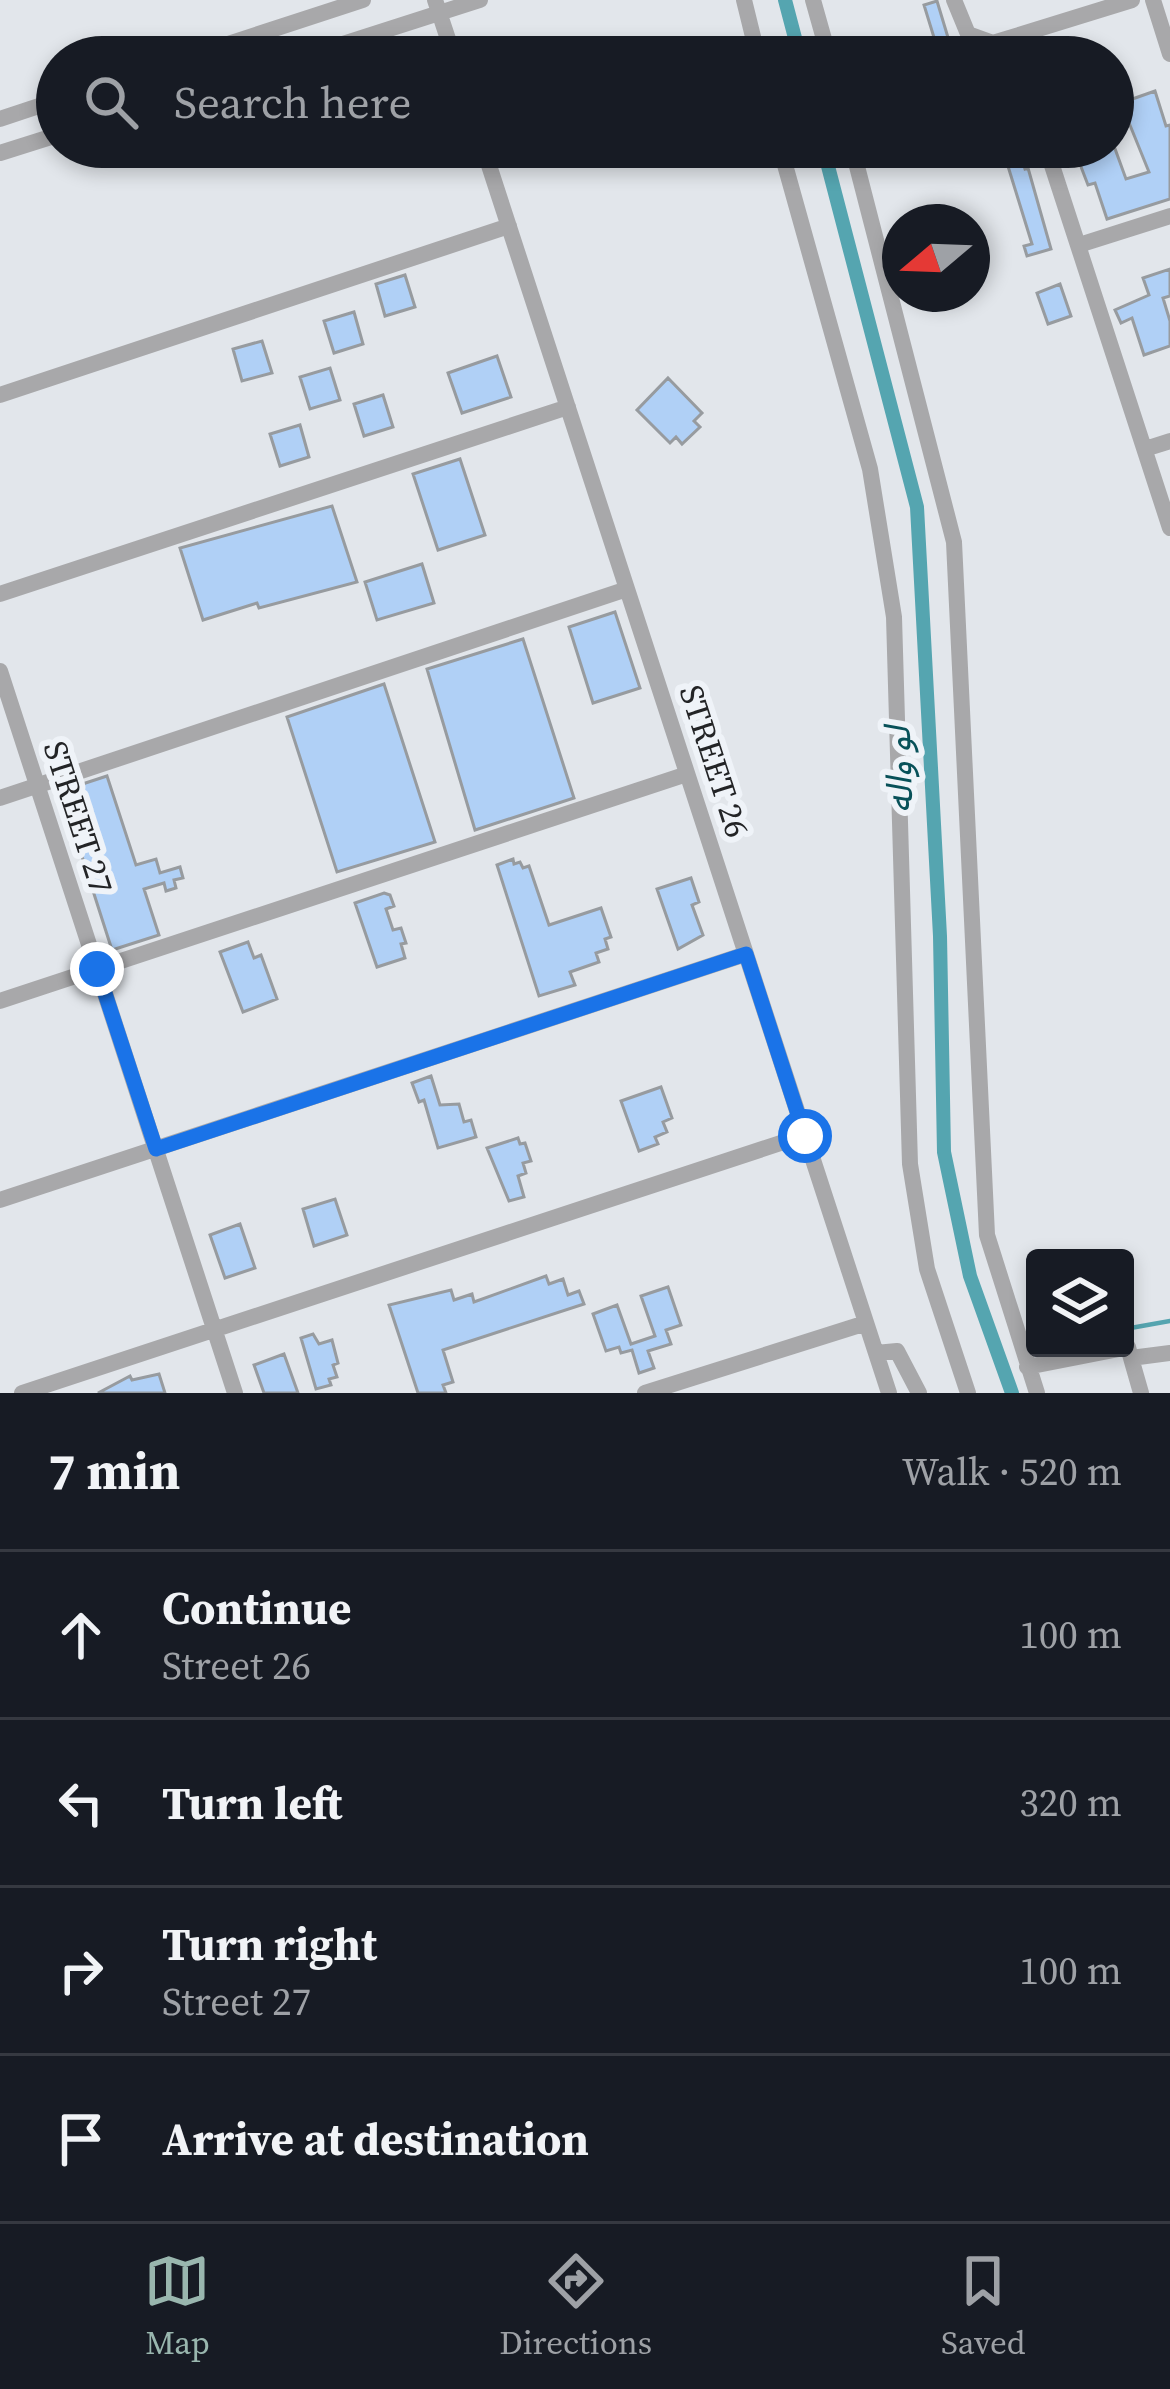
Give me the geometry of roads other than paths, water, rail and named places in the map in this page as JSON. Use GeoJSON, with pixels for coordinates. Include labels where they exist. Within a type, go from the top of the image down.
{"type":"FeatureCollection","features":[{"type":"Feature","properties":{"kind":"street"},"geometry":{"type":"LineString","coordinates":[[252,36],[362,0]]}},
{"type":"Feature","properties":{"kind":"street"},"geometry":{"type":"LineString","coordinates":[[359,36],[437,7],[480,0]]}},
{"type":"Feature","properties":{"kind":"street"},"geometry":{"type":"LineString","coordinates":[[744,0],[753,36]]}},
{"type":"Feature","properties":{"kind":"street"},"geometry":{"type":"LineString","coordinates":[[813,0],[823,36]]}},
{"type":"Feature","properties":{"kind":"street"},"geometry":{"type":"LineString","coordinates":[[954,0],[971,36]]}},
{"type":"Feature","properties":{"kind":"street"},"geometry":{"type":"LineString","coordinates":[[1043,36],[1132,0]]}},
{"type":"Feature","properties":{"kind":"street"},"geometry":{"type":"LineString","coordinates":[[1153,0],[1170,54]]}},
{"type":"Feature","properties":{"kind":"street"},"geometry":{"type":"LineString","coordinates":[[437,7],[447,36]]}},
{"type":"Feature","properties":{"kind":"street"},"geometry":{"type":"LineString","coordinates":[[0,118],[36,107]]}},
{"type":"Feature","properties":{"kind":"street"},"geometry":{"type":"LineString","coordinates":[[0,153],[36,142]]}},
{"type":"Feature","properties":{"kind":"street","name":"STREET 26"},"geometry":{"type":"LineString","coordinates":[[490,168],[889,1393]]}},
{"type":"Feature","properties":{"kind":"street"},"geometry":{"type":"LineString","coordinates":[[786,168],[870,469],[894,617],[910,1164],[927,1269],[968,1393]]}},
{"type":"Feature","properties":{"kind":"street"},"geometry":{"type":"LineString","coordinates":[[858,168],[954,542],[987,1235],[1037,1393]]}},
{"type":"Feature","properties":{"kind":"street"},"geometry":{"type":"LineString","coordinates":[[1053,168],[1170,528]]}},
{"type":"Feature","properties":{"kind":"street"},"geometry":{"type":"LineString","coordinates":[[1079,245],[1170,215]]}},
{"type":"Feature","properties":{"kind":"street"},"geometry":{"type":"LineString","coordinates":[[0,395],[509,226]]}},
{"type":"Feature","properties":{"kind":"street"},"geometry":{"type":"LineString","coordinates":[[0,593],[568,407]]}},
{"type":"Feature","properties":{"kind":"street"},"geometry":{"type":"LineString","coordinates":[[1145,449],[1170,441]]}},
{"type":"Feature","properties":{"kind":"street"},"geometry":{"type":"LineString","coordinates":[[0,798],[627,589]]}},
{"type":"Feature","properties":{"kind":"street","name":"STREET 27"},"geometry":{"type":"LineString","coordinates":[[0,671],[236,1393]]}},
{"type":"Feature","properties":{"kind":"street"},"geometry":{"type":"LineString","coordinates":[[0,1001],[687,774]]}},
{"type":"Feature","properties":{"kind":"street"},"geometry":{"type":"LineString","coordinates":[[0,1200],[746,954]]}},
{"type":"Feature","properties":{"kind":"street"},"geometry":{"type":"LineString","coordinates":[[22,1393],[805,1136]]}},
{"type":"Feature","properties":{"kind":"street"},"geometry":{"type":"LineString","coordinates":[[645,1393],[866,1324]]}},
{"type":"Feature","properties":{"kind":"street"},"geometry":{"type":"LineString","coordinates":[[876,1353],[897,1351],[919,1393]]}},
{"type":"Feature","properties":{"kind":"street"},"geometry":{"type":"LineString","coordinates":[[1134,1351],[1170,1352]]}},
{"type":"Feature","properties":{"kind":"street"},"geometry":{"type":"LineString","coordinates":[[1027,1367],[1090,1357]]}},
{"type":"Feature","properties":{"kind":"street"},"geometry":{"type":"LineString","coordinates":[[1129,1357],[1141,1393]]}},
{"type":"Feature","properties":{"kind":"waterway","name":"لو واله"},"geometry":{"type":"LineString","coordinates":[[785,0],[794,36]]}},
{"type":"Feature","properties":{"kind":"waterway","name":"لو واله"},"geometry":{"type":"LineString","coordinates":[[828,168],[917,507],[940,936],[944,1152],[970,1276],[1012,1393]]}},
{"type":"Feature","properties":{"kind":"waterway"},"geometry":{"type":"LineString","coordinates":[[1134,1327],[1170,1321]]}}]}
